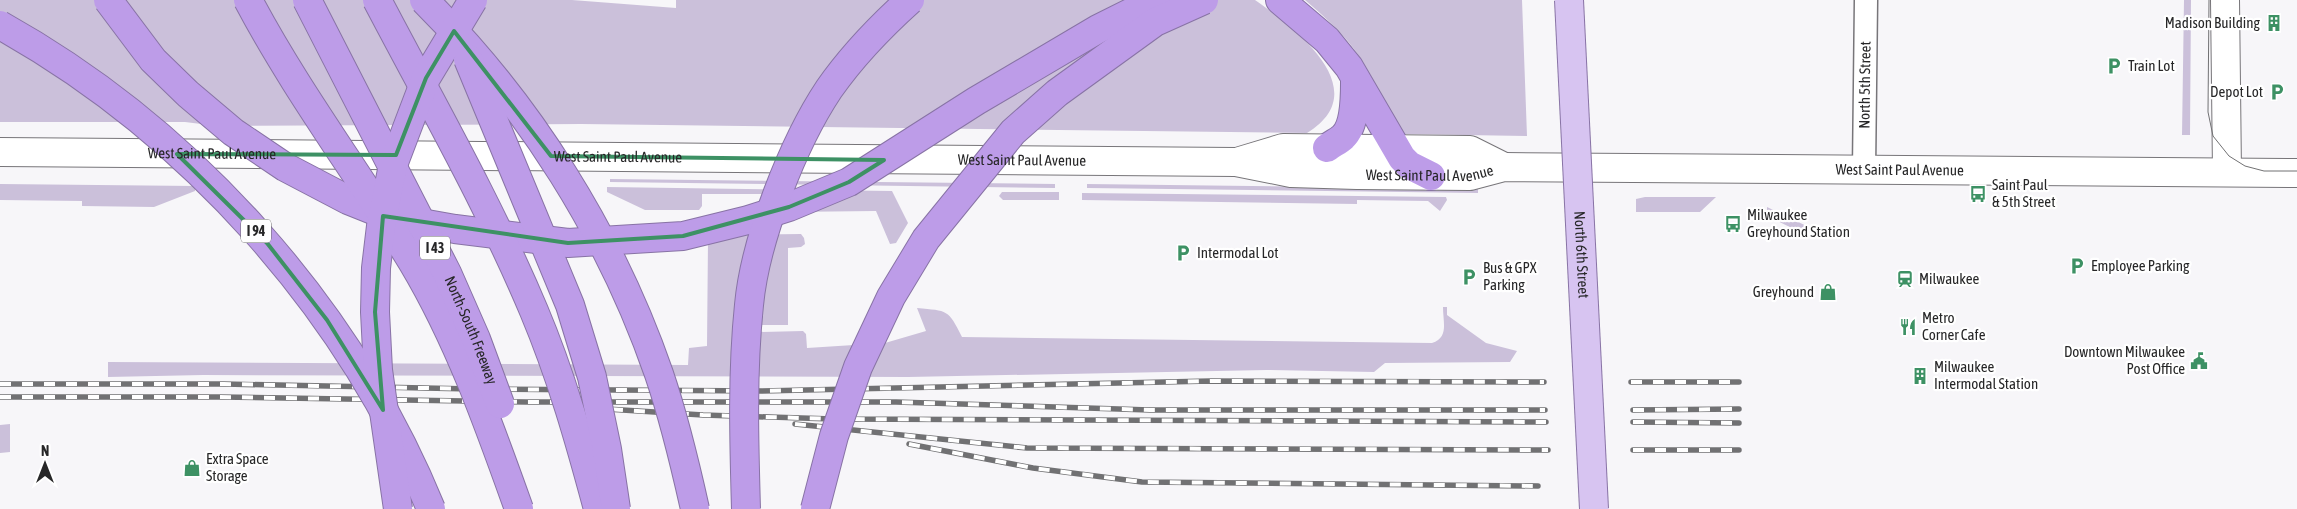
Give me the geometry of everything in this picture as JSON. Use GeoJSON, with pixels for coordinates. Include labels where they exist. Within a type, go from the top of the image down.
{"type":"FeatureCollection","features":[{"type":"Feature","properties":{"kind":"highway"},"geometry":{"type":"LineString","coordinates":[[108,0],[153,60],[188,94],[233,132],[286,167],[340,196],[392,218],[455,229],[568,243],[683,236],[789,207],[849,182],[976,101],[1098,29],[1148,4],[1161,0]]}},
{"type":"Feature","properties":{"kind":"highway"},"geometry":{"type":"LineString","coordinates":[[248,0],[273,48],[414,264],[452,334],[488,420],[519,509]]}},
{"type":"Feature","properties":{"kind":"highway","name":"North-South Freeway"},"geometry":{"type":"LineString","coordinates":[[307,0],[447,273],[476,339],[508,427],[531,509]]}},
{"type":"Feature","properties":{"kind":"highway"},"geometry":{"type":"LineString","coordinates":[[377,0],[473,183],[534,311],[580,441],[598,509]]}},
{"type":"Feature","properties":{"kind":"highway"},"geometry":{"type":"LineString","coordinates":[[424,0],[447,23],[507,94],[582,204],[620,277],[659,374],[676,427],[695,509]]}},
{"type":"Feature","properties":{"kind":"highway"},"geometry":{"type":"LineString","coordinates":[[444,0],[570,305],[592,377],[607,449],[616,509]]}},
{"type":"Feature","properties":{"kind":"highway"},"geometry":{"type":"LineString","coordinates":[[398,509],[378,360],[375,312],[376,268],[381,226],[393,166],[426,78],[473,0]]}},
{"type":"Feature","properties":{"kind":"highway"},"geometry":{"type":"LineString","coordinates":[[746,509],[746,360],[749,303],[761,243],[785,175],[816,110],[849,63],[878,29],[910,0]]}},
{"type":"Feature","properties":{"kind":"highway"},"geometry":{"type":"LineString","coordinates":[[815,509],[834,436],[858,367],[891,297],[926,239],[1013,132],[1057,93],[1154,22],[1204,0]]}},
{"type":"Feature","properties":{"kind":"highway"},"geometry":{"type":"LineString","coordinates":[[1280,0],[1327,40],[1349,67],[1395,150],[1409,165],[1431,176]]}},
{"type":"Feature","properties":{"kind":"highway","name":"I 94"},"geometry":{"type":"LineString","coordinates":[[0,25],[95,86],[158,136],[210,183],[267,243],[327,320],[390,420],[431,509]]}},
{"type":"Feature","properties":{"kind":"highway"},"geometry":{"type":"LineString","coordinates":[[1327,148],[1344,136],[1349,129],[1355,98],[1355,78]]}},
{"type":"Feature","properties":{"kind":"main road","name":"North 6th Street"},"geometry":{"type":"LineString","coordinates":[[1569,0],[1594,509]]}},
{"type":"Feature","properties":{"kind":"street","name":"North 5th Street"},"geometry":{"type":"LineString","coordinates":[[1864,170],[1866,0]]}},
{"type":"Feature","properties":{"kind":"street"},"geometry":{"type":"LineString","coordinates":[[2225,0],[2227,172]]}},
{"type":"Feature","properties":{"kind":"street","name":"West Saint Paul Avenue"},"geometry":{"type":"LineString","coordinates":[[1236,162],[1283,148],[1470,150],[1504,168]]}},
{"type":"Feature","properties":{"kind":"street","name":"West Saint Paul Avenue"},"geometry":{"type":"LineString","coordinates":[[0,152],[1236,162],[1291,174],[1431,176],[1470,176],[1504,168],[2297,173]]}},
{"type":"Feature","properties":{"kind":"highlighted area"},"geometry":{"type":"Polygon","coordinates":[[[454,31],[551,156],[884,160],[849,182],[789,207],[683,236],[568,243],[383,216],[375,312],[383,410],[327,320],[267,243],[177,154],[396,155],[426,78],[454,31]]]}},
{"type":"Feature","properties":{"kind":"shaded area"},"geometry":{"type":"Polygon","coordinates":[[[0,0],[572,0],[676,8],[676,0],[1255,0],[1290,27],[1322,61],[1332,79],[1334,98],[1327,116],[1307,133],[581,124],[217,126],[185,122],[0,122],[0,0]]]}},
{"type":"Feature","properties":{"kind":"shaded area"},"geometry":{"type":"Polygon","coordinates":[[[1305,0],[1522,0],[1527,136],[1404,134],[1353,48],[1305,0]]]}},
{"type":"Feature","properties":{"kind":"shaded area"},"geometry":{"type":"Polygon","coordinates":[[[2184,0],[2191,0],[2190,135],[2182,135],[2184,0]]]}},
{"type":"Feature","properties":{"kind":"shaded area"},"geometry":{"type":"Polygon","coordinates":[[[610,179],[1055,184],[1055,188],[610,182],[610,179]]]}},
{"type":"Feature","properties":{"kind":"shaded area"},"geometry":{"type":"Polygon","coordinates":[[[0,184],[195,186],[195,191],[154,207],[82,206],[82,201],[0,200],[0,184]]]}},
{"type":"Feature","properties":{"kind":"shaded area"},"geometry":{"type":"Polygon","coordinates":[[[1087,184],[1478,189],[1478,193],[1087,188],[1087,184]]]}},
{"type":"Feature","properties":{"kind":"shaded area"},"geometry":{"type":"Polygon","coordinates":[[[607,187],[892,191],[908,223],[896,243],[890,244],[876,211],[787,212],[783,194],[702,194],[702,206],[699,210],[645,210],[607,192],[607,187]]]}},
{"type":"Feature","properties":{"kind":"shaded area"},"geometry":{"type":"Polygon","coordinates":[[[1002,192],[1059,192],[1059,200],[1003,200],[999,196],[1002,192]]]}},
{"type":"Feature","properties":{"kind":"shaded area"},"geometry":{"type":"Polygon","coordinates":[[[1082,193],[1446,197],[1447,200],[1440,211],[1428,201],[1357,200],[1357,204],[1082,200],[1082,193]]]}},
{"type":"Feature","properties":{"kind":"shaded area"},"geometry":{"type":"Polygon","coordinates":[[[1645,197],[1716,197],[1700,212],[1636,212],[1636,199],[1645,197]]]}},
{"type":"Feature","properties":{"kind":"shaded area"},"geometry":{"type":"Polygon","coordinates":[[[1767,207],[1819,232],[1800,232],[1767,216],[1767,207]]]}},
{"type":"Feature","properties":{"kind":"shaded area"},"geometry":{"type":"Polygon","coordinates":[[[801,234],[805,244],[801,247],[788,248],[788,325],[757,325],[757,332],[803,331],[806,334],[807,348],[885,343],[926,331],[917,308],[946,313],[950,316],[962,337],[1432,343],[1441,337],[1443,333],[1443,307],[1447,307],[1447,315],[1486,343],[1517,351],[1510,362],[1385,363],[1374,372],[1267,370],[908,377],[203,375],[108,377],[108,362],[688,365],[689,348],[707,346],[708,240],[712,235],[801,234]]]}},
{"type":"Feature","properties":{"kind":"shaded area"},"geometry":{"type":"Polygon","coordinates":[[[10,424],[10,452],[0,453],[0,425],[10,424]]]}},
{"type":"Feature","properties":{"kind":"tram line"},"geometry":{"type":"LineString","coordinates":[[2209,0],[2208,112],[2213,136],[2229,156],[2245,166],[2264,171],[2297,171]]}},
{"type":"Feature","properties":{"kind":"railway"},"geometry":{"type":"LineString","coordinates":[[0,384],[224,384],[473,389],[762,391],[1211,381],[1544,382]]}},
{"type":"Feature","properties":{"kind":"railway"},"geometry":{"type":"LineString","coordinates":[[1631,382],[1739,382]]}},
{"type":"Feature","properties":{"kind":"railway"},"geometry":{"type":"LineString","coordinates":[[0,397],[220,397],[526,402],[896,402],[1150,410],[1545,410]]}},
{"type":"Feature","properties":{"kind":"railway"},"geometry":{"type":"LineString","coordinates":[[590,408],[703,415],[833,419],[1546,422]]}},
{"type":"Feature","properties":{"kind":"railway"},"geometry":{"type":"LineString","coordinates":[[1633,410],[1739,409]]}},
{"type":"Feature","properties":{"kind":"railway"},"geometry":{"type":"LineString","coordinates":[[1633,422],[1739,423]]}},
{"type":"Feature","properties":{"kind":"railway"},"geometry":{"type":"LineString","coordinates":[[795,424],[1027,448],[1548,450]]}},
{"type":"Feature","properties":{"kind":"railway"},"geometry":{"type":"LineString","coordinates":[[909,444],[1033,468],[1142,482],[1538,486]]}},
{"type":"Feature","properties":{"kind":"railway"},"geometry":{"type":"LineString","coordinates":[[1633,450],[1739,450]]}},
{"type":"Feature","properties":{"kind":"place","name":"Madison Building"},"geometry":{"type":"Point","coordinates":[2274,23]}},
{"type":"Feature","properties":{"kind":"place","name":"Train Lot"},"geometry":{"type":"Point","coordinates":[2114,66]}},
{"type":"Feature","properties":{"kind":"place","name":"Depot Lot"},"geometry":{"type":"Point","coordinates":[2277,92]}},
{"type":"Feature","properties":{"kind":"place","name":"Saint Paul & 5th Street"},"geometry":{"type":"Point","coordinates":[1978,194]}},
{"type":"Feature","properties":{"kind":"place","name":"Milwaukee Greyhound Station"},"geometry":{"type":"Point","coordinates":[1733,224]}},
{"type":"Feature","properties":{"kind":"place","name":"Intermodal Lot"},"geometry":{"type":"Point","coordinates":[1183,253]}},
{"type":"Feature","properties":{"kind":"place","name":"Employee Parking"},"geometry":{"type":"Point","coordinates":[2077,266]}},
{"type":"Feature","properties":{"kind":"place","name":"Bus & GPX Parking"},"geometry":{"type":"Point","coordinates":[1469,277]}},
{"type":"Feature","properties":{"kind":"place","name":"Milwaukee"},"geometry":{"type":"Point","coordinates":[1905,279]}},
{"type":"Feature","properties":{"kind":"place","name":"Greyhound"},"geometry":{"type":"Point","coordinates":[1828,292]}},
{"type":"Feature","properties":{"kind":"place","name":"Metro Corner Cafe"},"geometry":{"type":"Point","coordinates":[1908,327]}},
{"type":"Feature","properties":{"kind":"place","name":"Downtown Milwaukee Post Office"},"geometry":{"type":"Point","coordinates":[2199,361]}},
{"type":"Feature","properties":{"kind":"place","name":"Milwaukee Intermodal Station"},"geometry":{"type":"Point","coordinates":[1920,376]}},
{"type":"Feature","properties":{"kind":"place","name":"Extra Space Storage"},"geometry":{"type":"Point","coordinates":[192,468]}}]}
